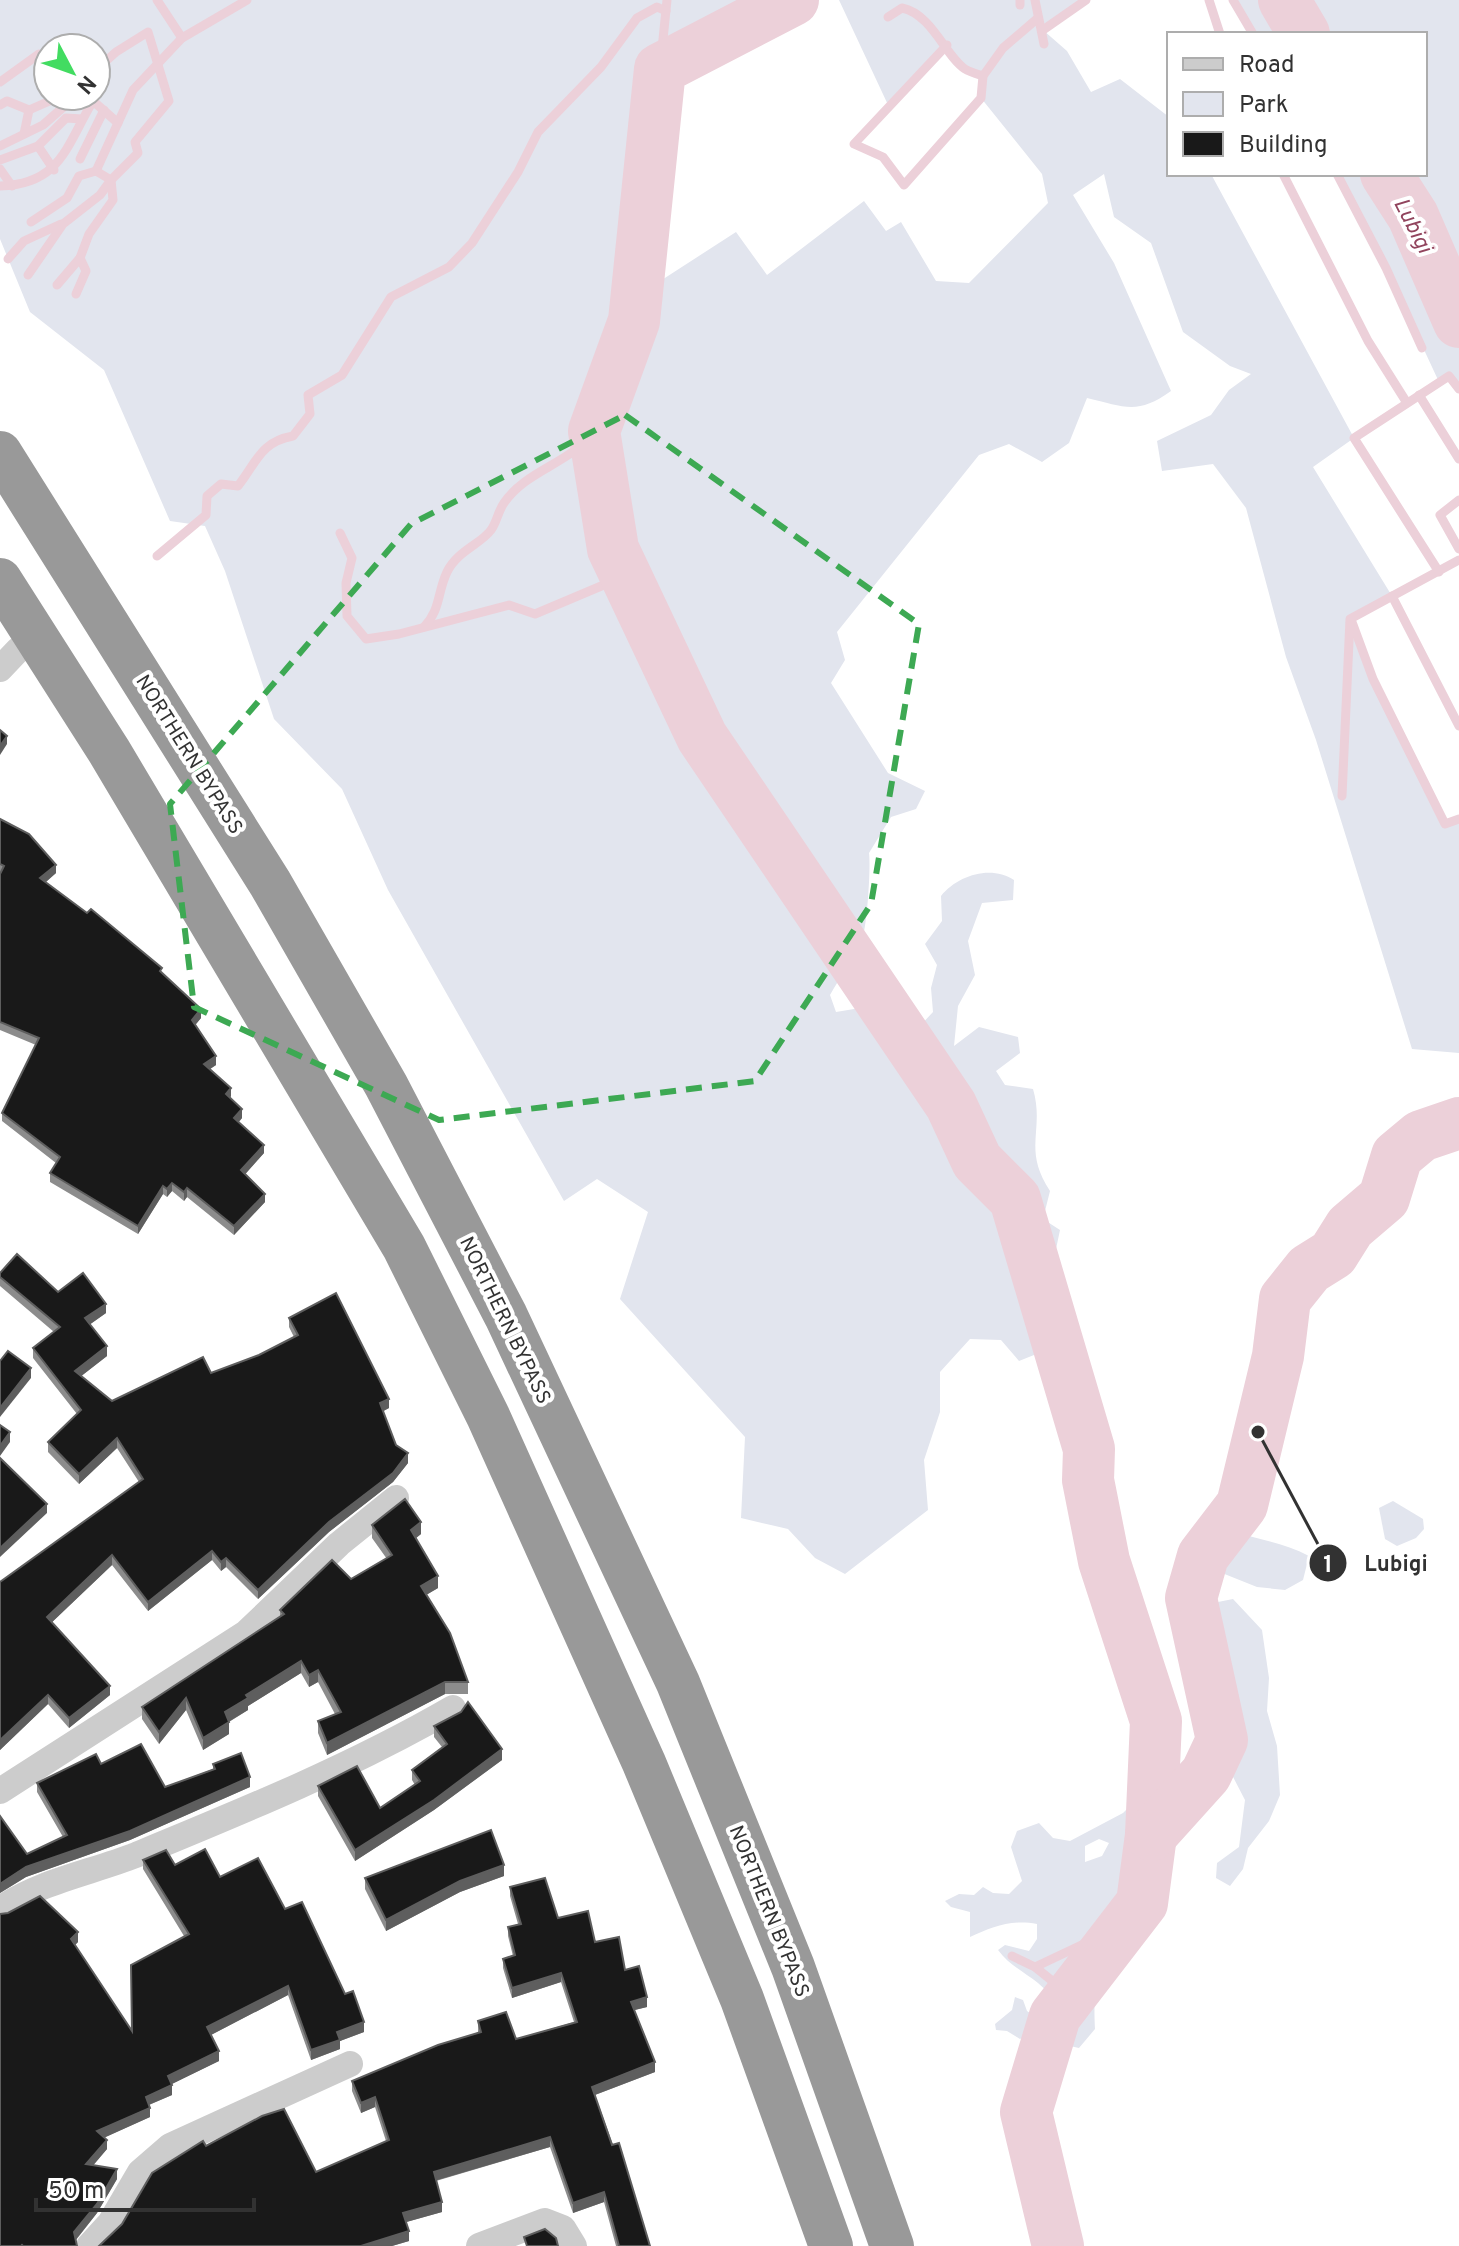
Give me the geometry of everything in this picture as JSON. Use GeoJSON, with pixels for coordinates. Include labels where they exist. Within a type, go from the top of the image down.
{"type":"FeatureCollection","features":[{"type":"Feature","properties":{"kind":"highway","name":"NORTHERN BYPASS"},"geometry":{"type":"LineString","coordinates":[[0,453],[262,870],[386,1085],[506,1316],[678,1683],[793,1967],[892,2246]]}},
{"type":"Feature","properties":{"kind":"highway"},"geometry":{"type":"LineString","coordinates":[[0,580],[109,751],[404,1247],[488,1416],[579,1616],[742,1999],[831,2246]]}},
{"type":"Feature","properties":{"kind":"highway"},"geometry":{"type":"LineString","coordinates":[[793,1967],[904,2246]]}},
{"type":"Feature","properties":{"kind":"highway"},"geometry":{"type":"LineString","coordinates":[[742,1999],[800,2246]]}},
{"type":"Feature","properties":{"kind":"street"},"geometry":{"type":"LineString","coordinates":[[0,1791],[246,1633],[339,1544],[396,1498]]}},
{"type":"Feature","properties":{"kind":"street"},"geometry":{"type":"LineString","coordinates":[[0,1909],[36,1888],[114,1863],[341,1766],[453,1708]]}},
{"type":"Feature","properties":{"kind":"street"},"geometry":{"type":"LineString","coordinates":[[89,2246],[110,2223],[140,2172],[170,2146],[350,2064]]}},
{"type":"Feature","properties":{"kind":"street"},"geometry":{"type":"LineString","coordinates":[[479,2246],[545,2221],[563,2228],[574,2246]]}},
{"type":"Feature","properties":{"kind":"highlighted area"},"geometry":{"type":"Polygon","coordinates":[[[625,415],[919,624],[871,904],[755,1081],[439,1120],[194,1007],[170,804],[411,524],[625,415]]]}},
{"type":"Feature","properties":{"kind":"green space"},"geometry":{"type":"Polygon","coordinates":[[[0,0],[787,0],[738,31],[660,69],[637,296],[736,232],[767,275],[864,201],[886,231],[901,222],[936,281],[969,283],[1048,203],[1042,174],[981,98],[982,76],[962,68],[947,46],[889,107],[839,0],[1086,0],[1043,30],[1067,51],[1091,92],[1120,79],[1167,115],[1167,176],[1212,176],[1354,438],[1313,467],[1392,596],[1351,619],[1373,679],[1445,823],[1459,819],[1459,1053],[1412,1049],[1316,740],[1286,657],[1246,508],[1213,464],[1162,471],[1157,441],[1211,415],[1229,390],[1251,374],[1230,366],[1183,332],[1151,243],[1114,217],[1104,174],[1073,195],[1114,263],[1171,391],[1149,403],[1131,407],[1087,398],[1069,443],[1042,462],[1009,444],[979,455],[837,632],[845,660],[831,683],[888,773],[925,791],[916,809],[891,817],[869,853],[864,933],[830,995],[836,1012],[860,1008],[879,965],[888,969],[899,985],[876,1011],[884,1027],[917,1029],[933,1012],[931,988],[937,965],[925,944],[942,921],[941,896],[956,883],[975,874],[995,873],[1014,880],[1013,900],[982,903],[968,941],[975,975],[958,1006],[954,1046],[979,1027],[1018,1037],[1020,1053],[996,1071],[1005,1085],[1033,1089],[1037,1116],[1037,1163],[1050,1191],[1043,1219],[1060,1230],[1056,1249],[1017,1276],[1039,1353],[1019,1361],[1001,1340],[970,1339],[940,1372],[940,1412],[924,1460],[928,1510],[845,1574],[815,1558],[788,1529],[741,1518],[745,1437],[620,1299],[648,1212],[597,1179],[564,1201],[388,890],[342,789],[274,719],[225,571],[205,526],[170,521],[104,370],[30,312],[0,239],[0,0]]]}},
{"type":"Feature","properties":{"kind":"green space"},"geometry":{"type":"Polygon","coordinates":[[[1233,0],[1459,0],[1459,389],[1449,376],[1439,382],[1386,268],[1338,176],[1427,176],[1427,32],[1252,32],[1233,0]]]}},
{"type":"Feature","properties":{"kind":"green space"},"geometry":{"type":"Polygon","coordinates":[[[1393,1501],[1423,1519],[1424,1529],[1416,1538],[1397,1546],[1385,1539],[1379,1508],[1393,1501]]]}},
{"type":"Feature","properties":{"kind":"green space"},"geometry":{"type":"Polygon","coordinates":[[[1219,1526],[1309,1556],[1303,1580],[1285,1590],[1257,1587],[1217,1571],[1197,1545],[1209,1529],[1219,1526]]]}},
{"type":"Feature","properties":{"kind":"green space"},"geometry":{"type":"Polygon","coordinates":[[[1233,1599],[1262,1630],[1269,1678],[1267,1711],[1277,1746],[1280,1795],[1269,1821],[1248,1848],[1243,1869],[1230,1886],[1216,1878],[1217,1863],[1239,1847],[1245,1800],[1231,1773],[1218,1798],[1195,1819],[1167,1829],[1121,1881],[1116,1908],[1133,1924],[1106,1961],[1097,1983],[1095,2029],[1079,2048],[1070,2046],[1050,1996],[998,1950],[1005,1945],[1029,1951],[1037,1939],[1037,1924],[1010,1923],[970,1937],[970,1912],[951,1907],[945,1901],[959,1894],[974,1895],[983,1887],[993,1893],[1009,1894],[1022,1881],[1011,1847],[1017,1831],[1039,1823],[1053,1838],[1070,1841],[1123,1813],[1136,1800],[1171,1781],[1197,1773],[1218,1743],[1195,1677],[1187,1627],[1208,1604],[1233,1599]],[[1099,1839],[1085,1846],[1085,1862],[1102,1856],[1109,1843],[1099,1839]]]}},
{"type":"Feature","properties":{"kind":"green space"},"geometry":{"type":"Polygon","coordinates":[[[1015,1997],[1023,2000],[1027,2011],[1037,2018],[1030,2034],[1020,2039],[1007,2031],[996,2030],[995,2024],[1012,2010],[1015,1997]]]}},
{"type":"Feature","properties":{"kind":"shaded area"},"geometry":{"type":"Polygon","coordinates":[[[1413,1132],[1413,1150],[1393,1168],[1376,1144],[1388,1148],[1402,1145],[1413,1132]]]}},
{"type":"Feature","properties":{"kind":"shaded area"},"geometry":{"type":"Polygon","coordinates":[[[1387,1188],[1396,1198],[1381,1217],[1367,1224],[1334,1272],[1302,1289],[1284,1312],[1275,1290],[1289,1272],[1333,1239],[1342,1217],[1387,1188]]]}},
{"type":"Feature","properties":{"kind":"shaded area"},"geometry":{"type":"Polygon","coordinates":[[[1045,2194],[1072,2225],[1073,2246],[1043,2246],[1037,2208],[1045,2194]]]}},
{"type":"Feature","properties":{"kind":"building"},"geometry":{"type":"Polygon","coordinates":[[[0,730],[7,736],[0,746],[0,730]]]}},
{"type":"Feature","properties":{"kind":"building"},"geometry":{"type":"Polygon","coordinates":[[[0,819],[29,834],[56,865],[40,878],[87,913],[91,909],[162,968],[160,971],[201,1009],[192,1020],[216,1056],[204,1064],[231,1088],[226,1094],[242,1109],[234,1118],[264,1145],[241,1170],[265,1194],[234,1226],[187,1188],[184,1192],[172,1183],[167,1189],[163,1186],[138,1226],[50,1173],[60,1157],[2,1113],[39,1038],[0,1022],[0,874],[4,866],[0,864],[0,819]]]}},
{"type":"Feature","properties":{"kind":"building"},"geometry":{"type":"Polygon","coordinates":[[[17,1254],[58,1292],[83,1273],[106,1304],[85,1318],[107,1346],[75,1371],[112,1401],[203,1357],[211,1373],[259,1355],[298,1335],[289,1318],[336,1293],[389,1399],[380,1403],[396,1445],[408,1453],[393,1473],[329,1522],[258,1590],[226,1558],[221,1562],[212,1551],[148,1602],[112,1555],[47,1617],[110,1686],[69,1718],[48,1695],[0,1740],[0,1582],[143,1479],[117,1438],[79,1474],[48,1442],[81,1410],[33,1348],[60,1327],[0,1277],[17,1254]]]}},
{"type":"Feature","properties":{"kind":"building"},"geometry":{"type":"Polygon","coordinates":[[[8,1351],[31,1368],[0,1408],[0,1361],[8,1351]]]}},
{"type":"Feature","properties":{"kind":"building"},"geometry":{"type":"Polygon","coordinates":[[[0,1425],[10,1432],[0,1446],[0,1425]]]}},
{"type":"Feature","properties":{"kind":"building"},"geometry":{"type":"Polygon","coordinates":[[[0,1458],[47,1504],[0,1548],[0,1458]]]}},
{"type":"Feature","properties":{"kind":"building"},"geometry":{"type":"Polygon","coordinates":[[[405,1499],[421,1522],[411,1530],[438,1576],[421,1586],[450,1633],[468,1682],[445,1682],[327,1743],[318,1721],[341,1712],[318,1670],[309,1675],[301,1661],[246,1695],[248,1698],[225,1712],[229,1722],[203,1738],[186,1698],[159,1732],[142,1707],[284,1614],[280,1610],[332,1560],[351,1579],[392,1555],[372,1525],[405,1499]]]}},
{"type":"Feature","properties":{"kind":"building"},"geometry":{"type":"Polygon","coordinates":[[[468,1702],[502,1749],[434,1800],[355,1850],[318,1786],[357,1766],[380,1808],[420,1781],[412,1770],[447,1744],[434,1726],[461,1712],[468,1702]]]}},
{"type":"Feature","properties":{"kind":"building"},"geometry":{"type":"Polygon","coordinates":[[[141,1744],[165,1787],[215,1769],[213,1764],[241,1753],[250,1777],[130,1831],[26,1867],[0,1884],[0,1816],[27,1854],[67,1835],[37,1783],[96,1754],[101,1764],[141,1744]]]}},
{"type":"Feature","properties":{"kind":"building"},"geometry":{"type":"Polygon","coordinates":[[[491,1830],[504,1865],[460,1881],[386,1920],[365,1878],[491,1830]]]}},
{"type":"Feature","properties":{"kind":"building"},"geometry":{"type":"Polygon","coordinates":[[[205,1849],[220,1877],[258,1858],[285,1909],[302,1902],[345,1994],[353,1991],[364,2022],[337,2032],[340,2040],[311,2050],[288,1986],[207,2027],[219,2051],[168,2076],[172,2085],[146,2097],[150,2108],[97,2131],[107,2140],[86,2164],[117,2169],[97,2204],[74,2232],[77,2246],[0,2246],[0,1914],[40,1896],[78,1932],[71,1939],[132,2031],[131,1965],[189,1934],[143,1860],[166,1850],[175,1865],[205,1849]]]}},
{"type":"Feature","properties":{"kind":"building"},"geometry":{"type":"Polygon","coordinates":[[[545,1878],[558,1918],[588,1911],[595,1942],[619,1937],[625,1970],[639,1966],[647,1997],[631,2002],[655,2062],[592,2087],[612,2145],[619,2143],[650,2246],[619,2246],[604,2192],[573,2203],[550,2137],[434,2172],[442,2202],[403,2213],[409,2231],[361,2246],[99,2246],[122,2224],[152,2173],[203,2141],[206,2146],[262,2116],[284,2109],[316,2172],[389,2140],[375,2097],[361,2103],[352,2081],[438,2045],[481,2032],[478,2021],[506,2012],[516,2039],[577,2022],[561,1973],[512,1988],[503,1959],[515,1955],[508,1927],[521,1924],[510,1887],[545,1878]]]}},
{"type":"Feature","properties":{"kind":"building"},"geometry":{"type":"Polygon","coordinates":[[[545,2229],[556,2238],[558,2246],[527,2246],[524,2237],[545,2229]]]}},
{"type":"Feature","properties":{"kind":"waterway"},"geometry":{"type":"LineString","coordinates":[[157,0],[182,38]]}},
{"type":"Feature","properties":{"kind":"waterway"},"geometry":{"type":"LineString","coordinates":[[96,171],[133,90],[182,38],[247,0]]}},
{"type":"Feature","properties":{"kind":"waterway"},"geometry":{"type":"LineString","coordinates":[[660,69],[667,0]]}},
{"type":"Feature","properties":{"kind":"waterway"},"geometry":{"type":"LineString","coordinates":[[793,0],[660,69],[634,321],[594,431],[613,549],[702,737],[951,1105],[977,1161],[1015,1199],[1089,1449],[1088,1480],[1104,1561],[1156,1721],[1151,1835],[1142,1903],[1055,2016],[1026,2112],[1058,2246]]}},
{"type":"Feature","properties":{"kind":"waterway"},"geometry":{"type":"LineString","coordinates":[[1020,0],[1020,5]]}},
{"type":"Feature","properties":{"kind":"waterway"},"geometry":{"type":"LineString","coordinates":[[1035,0],[1044,44]]}},
{"type":"Feature","properties":{"kind":"waterway"},"geometry":{"type":"LineString","coordinates":[[1043,30],[1086,0]]}},
{"type":"Feature","properties":{"kind":"waterway"},"geometry":{"type":"LineString","coordinates":[[1209,0],[1219,32]]}},
{"type":"Feature","properties":{"kind":"waterway"},"geometry":{"type":"LineString","coordinates":[[1233,0],[1252,32]]}},
{"type":"Feature","properties":{"kind":"waterway","name":"Lubigi"},"geometry":{"type":"LineString","coordinates":[[1284,0],[1303,32]]}},
{"type":"Feature","properties":{"kind":"waterway"},"geometry":{"type":"LineString","coordinates":[[157,556],[206,515],[207,496],[221,484],[238,486],[266,448],[293,436],[310,414],[308,395],[342,375],[391,297],[449,267],[472,243],[518,172],[538,132],[601,67],[637,18],[657,7],[666,11]]}},
{"type":"Feature","properties":{"kind":"waterway"},"geometry":{"type":"LineString","coordinates":[[888,17],[902,8],[913,12],[930,27],[958,63],[983,76]]}},
{"type":"Feature","properties":{"kind":"waterway"},"geometry":{"type":"LineString","coordinates":[[947,45],[854,144],[883,157],[904,185],[981,98],[983,76],[1003,48],[1038,18]]}},
{"type":"Feature","properties":{"kind":"waterway"},"geometry":{"type":"LineString","coordinates":[[31,222],[67,198],[79,176],[96,171],[111,180],[138,153],[135,142],[169,101],[148,32],[112,56]]}},
{"type":"Feature","properties":{"kind":"waterway"},"geometry":{"type":"LineString","coordinates":[[0,82],[32,59]]}},
{"type":"Feature","properties":{"kind":"waterway"},"geometry":{"type":"LineString","coordinates":[[0,105],[7,101],[32,109]]}},
{"type":"Feature","properties":{"kind":"waterway"},"geometry":{"type":"LineString","coordinates":[[0,186],[20,184],[49,170],[68,147],[93,101],[118,123]]}},
{"type":"Feature","properties":{"kind":"waterway"},"geometry":{"type":"LineString","coordinates":[[24,134],[29,110]]}},
{"type":"Feature","properties":{"kind":"waterway"},"geometry":{"type":"LineString","coordinates":[[0,146],[43,125],[58,112]]}},
{"type":"Feature","properties":{"kind":"waterway"},"geometry":{"type":"LineString","coordinates":[[80,159],[103,112]]}},
{"type":"Feature","properties":{"kind":"waterway"},"geometry":{"type":"LineString","coordinates":[[0,160],[38,146],[66,118],[82,119]]}},
{"type":"Feature","properties":{"kind":"waterway"},"geometry":{"type":"LineString","coordinates":[[38,146],[54,170]]}},
{"type":"Feature","properties":{"kind":"waterway"},"geometry":{"type":"LineString","coordinates":[[0,169],[12,186]]}},
{"type":"Feature","properties":{"kind":"waterway"},"geometry":{"type":"LineString","coordinates":[[1284,176],[1368,341],[1407,403]]}},
{"type":"Feature","properties":{"kind":"waterway"},"geometry":{"type":"LineString","coordinates":[[1338,176],[1386,268],[1422,348]]}},
{"type":"Feature","properties":{"kind":"waterway","name":"Lubigi"},"geometry":{"type":"LineString","coordinates":[[1387,176],[1413,216],[1459,322]]}},
{"type":"Feature","properties":{"kind":"waterway"},"geometry":{"type":"LineString","coordinates":[[28,275],[63,224],[100,195],[111,180]]}},
{"type":"Feature","properties":{"kind":"waterway"},"geometry":{"type":"LineString","coordinates":[[76,294],[86,271],[80,258],[89,234],[113,200],[111,180]]}},
{"type":"Feature","properties":{"kind":"waterway"},"geometry":{"type":"LineString","coordinates":[[8,259],[24,241],[61,224]]}},
{"type":"Feature","properties":{"kind":"waterway"},"geometry":{"type":"LineString","coordinates":[[57,285],[80,258]]}},
{"type":"Feature","properties":{"kind":"waterway"},"geometry":{"type":"LineString","coordinates":[[1439,572],[1354,438],[1449,376],[1459,389]]}},
{"type":"Feature","properties":{"kind":"waterway"},"geometry":{"type":"LineString","coordinates":[[1419,395],[1459,459]]}},
{"type":"Feature","properties":{"kind":"waterway"},"geometry":{"type":"LineString","coordinates":[[424,627],[433,614],[451,565],[491,530],[502,506],[513,492],[574,451],[594,431]]}},
{"type":"Feature","properties":{"kind":"waterway"},"geometry":{"type":"LineString","coordinates":[[1459,500],[1440,515],[1459,549]]}},
{"type":"Feature","properties":{"kind":"waterway"},"geometry":{"type":"LineString","coordinates":[[340,533],[352,558],[346,583],[347,616],[366,639],[399,634],[509,605],[535,614],[606,584],[618,559]]}},
{"type":"Feature","properties":{"kind":"waterway"},"geometry":{"type":"LineString","coordinates":[[1342,796],[1350,619],[1459,560]]}},
{"type":"Feature","properties":{"kind":"waterway"},"geometry":{"type":"LineString","coordinates":[[1392,596],[1459,726]]}},
{"type":"Feature","properties":{"kind":"waterway"},"geometry":{"type":"LineString","coordinates":[[1352,622],[1373,679],[1445,824],[1459,819]]}},
{"type":"Feature","properties":{"kind":"waterway","name":"Lubigi"},"geometry":{"type":"LineString","coordinates":[[1151,1835],[1206,1774],[1222,1740],[1191,1598],[1203,1556],[1242,1505],[1278,1356],[1285,1299],[1309,1269],[1333,1254],[1350,1227],[1384,1198],[1397,1156],[1421,1136],[1459,1123]]}},
{"type":"Feature","properties":{"kind":"waterway"},"geometry":{"type":"LineString","coordinates":[[1012,1956],[1035,1967],[1126,1924]]}},
{"type":"Feature","properties":{"kind":"waterway"},"geometry":{"type":"LineString","coordinates":[[1035,1967],[1071,1996]]}},
{"type":"Feature","properties":{"kind":"place","name":"Lubigi"},"geometry":{"type":"Point","coordinates":[1258,1432]}}]}
